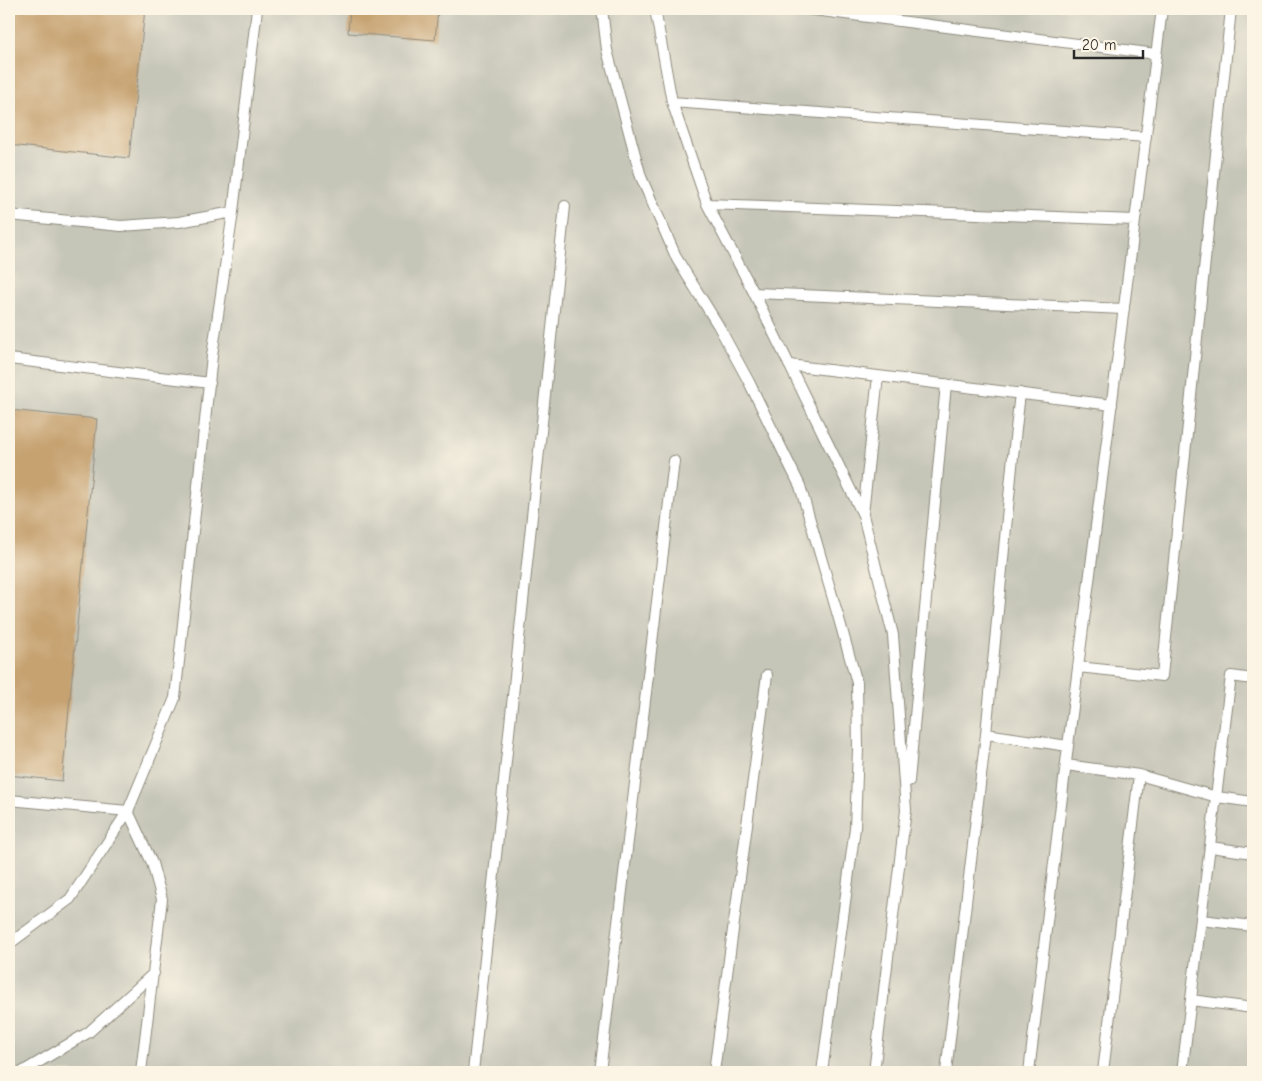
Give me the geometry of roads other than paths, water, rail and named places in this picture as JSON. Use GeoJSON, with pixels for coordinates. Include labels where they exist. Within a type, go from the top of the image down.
{"type":"FeatureCollection","features":[{"type":"Feature","properties":{"kind":"lane"},"geometry":{"type":"LineString","coordinates":[[9,944],[70,899],[128,811],[175,698],[210,383],[257,9]]}},
{"type":"Feature","properties":{"kind":"lane"},"geometry":{"type":"LineString","coordinates":[[602,9],[607,50],[641,177],[677,259],[718,325],[749,382],[800,486],[857,683],[858,749],[855,828],[822,1072]]}},
{"type":"Feature","properties":{"kind":"lane"},"geometry":{"type":"LineString","coordinates":[[655,9],[672,102],[707,204],[754,293],[862,515],[893,635],[906,810]]}},
{"type":"Feature","properties":{"kind":"lane"},"geometry":{"type":"LineString","coordinates":[[806,9],[1156,54]]}},
{"type":"Feature","properties":{"kind":"lane"},"geometry":{"type":"LineString","coordinates":[[1029,1072],[1068,746],[1162,9]]}},
{"type":"Feature","properties":{"kind":"lane"},"geometry":{"type":"LineString","coordinates":[[1078,667],[1162,676],[1230,9]]}},
{"type":"Feature","properties":{"kind":"lane"},"geometry":{"type":"LineString","coordinates":[[672,102],[1146,137]]}},
{"type":"Feature","properties":{"kind":"lane"},"geometry":{"type":"LineString","coordinates":[[707,204],[1135,220]]}},
{"type":"Feature","properties":{"kind":"lane"},"geometry":{"type":"LineString","coordinates":[[473,1072],[565,206]]}},
{"type":"Feature","properties":{"kind":"lane"},"geometry":{"type":"LineString","coordinates":[[9,215],[121,226],[179,222],[233,212]]}},
{"type":"Feature","properties":{"kind":"lane"},"geometry":{"type":"LineString","coordinates":[[754,293],[1124,309]]}},
{"type":"Feature","properties":{"kind":"lane"},"geometry":{"type":"LineString","coordinates":[[9,359],[210,383]]}},
{"type":"Feature","properties":{"kind":"lane"},"geometry":{"type":"LineString","coordinates":[[789,365],[1112,404]]}},
{"type":"Feature","properties":{"kind":"lane"},"geometry":{"type":"LineString","coordinates":[[862,515],[878,376]]}},
{"type":"Feature","properties":{"kind":"lane"},"geometry":{"type":"LineString","coordinates":[[874,1072],[906,810],[946,384]]}},
{"type":"Feature","properties":{"kind":"lane"},"geometry":{"type":"LineString","coordinates":[[946,1072],[986,734],[1020,393]]}},
{"type":"Feature","properties":{"kind":"lane"},"geometry":{"type":"LineString","coordinates":[[600,1072],[674,461]]}},
{"type":"Feature","properties":{"kind":"lane"},"geometry":{"type":"LineString","coordinates":[[714,1072],[767,675]]}},
{"type":"Feature","properties":{"kind":"lane"},"geometry":{"type":"LineString","coordinates":[[1184,1072],[1191,1000],[1231,676],[1253,679]]}},
{"type":"Feature","properties":{"kind":"lane"},"geometry":{"type":"LineString","coordinates":[[986,734],[1068,746]]}},
{"type":"Feature","properties":{"kind":"lane"},"geometry":{"type":"LineString","coordinates":[[1066,764],[1139,775],[1217,797],[1253,802]]}},
{"type":"Feature","properties":{"kind":"lane"},"geometry":{"type":"LineString","coordinates":[[1103,1072],[1139,775]]}},
{"type":"Feature","properties":{"kind":"lane"},"geometry":{"type":"LineString","coordinates":[[9,800],[128,811]]}},
{"type":"Feature","properties":{"kind":"lane"},"geometry":{"type":"LineString","coordinates":[[128,811],[152,863],[162,899],[141,1072]]}},
{"type":"Feature","properties":{"kind":"lane"},"geometry":{"type":"LineString","coordinates":[[1210,847],[1253,853]]}},
{"type":"Feature","properties":{"kind":"lane"},"geometry":{"type":"LineString","coordinates":[[1201,920],[1253,926]]}},
{"type":"Feature","properties":{"kind":"lane"},"geometry":{"type":"LineString","coordinates":[[22,1072],[89,1032],[154,973]]}},
{"type":"Feature","properties":{"kind":"lane"},"geometry":{"type":"LineString","coordinates":[[1191,1000],[1253,1008]]}}]}
